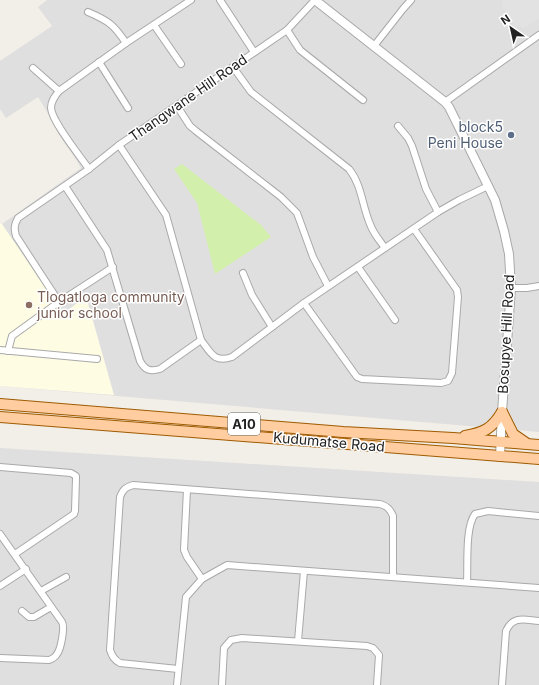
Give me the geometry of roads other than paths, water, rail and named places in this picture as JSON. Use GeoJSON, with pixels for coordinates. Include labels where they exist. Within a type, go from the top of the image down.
{"type":"FeatureCollection","features":[{"type":"Feature","properties":{"kind":"main road","name":"Kudumatse Road"},"geometry":{"type":"LineString","coordinates":[[0,404],[343,432],[453,438],[539,445]]}},
{"type":"Feature","properties":{"kind":"main road"},"geometry":{"type":"LineString","coordinates":[[453,438],[486,430],[496,422],[502,412]]}},
{"type":"Feature","properties":{"kind":"main road"},"geometry":{"type":"LineString","coordinates":[[502,412],[513,434],[528,444]]}},
{"type":"Feature","properties":{"kind":"main road","name":"Kudumatse Road"},"geometry":{"type":"LineString","coordinates":[[3,418],[539,459]]}},
{"type":"Feature","properties":{"kind":"street"},"geometry":{"type":"LineString","coordinates":[[89,169],[54,120],[51,106],[53,99],[59,91],[98,62],[191,0]]}},
{"type":"Feature","properties":{"kind":"street"},"geometry":{"type":"LineString","coordinates":[[220,0],[254,52]]}},
{"type":"Feature","properties":{"kind":"street","name":"Thangwane Hill Road"},"geometry":{"type":"LineString","coordinates":[[59,302],[16,236],[14,230],[15,223],[18,218],[89,169],[119,145],[287,30],[315,0]]}},
{"type":"Feature","properties":{"kind":"street","name":"Bosupye Hill Road"},"geometry":{"type":"LineString","coordinates":[[315,0],[445,102],[488,186],[498,210],[509,254],[511,288],[500,457]]}},
{"type":"Feature","properties":{"kind":"street"},"geometry":{"type":"LineString","coordinates":[[374,46],[411,0]]}},
{"type":"Feature","properties":{"kind":"street"},"geometry":{"type":"LineString","coordinates":[[88,12],[117,28],[126,43]]}},
{"type":"Feature","properties":{"kind":"street"},"geometry":{"type":"LineString","coordinates":[[154,25],[181,64]]}},
{"type":"Feature","properties":{"kind":"street"},"geometry":{"type":"LineString","coordinates":[[287,30],[300,50],[363,100]]}},
{"type":"Feature","properties":{"kind":"street"},"geometry":{"type":"LineString","coordinates":[[445,102],[539,35]]}},
{"type":"Feature","properties":{"kind":"street"},"geometry":{"type":"LineString","coordinates":[[98,62],[128,108]]}},
{"type":"Feature","properties":{"kind":"street"},"geometry":{"type":"LineString","coordinates":[[233,67],[251,92],[353,174],[359,187],[370,224],[385,248]]}},
{"type":"Feature","properties":{"kind":"street"},"geometry":{"type":"LineString","coordinates":[[33,68],[59,91]]}},
{"type":"Feature","properties":{"kind":"street"},"geometry":{"type":"LineString","coordinates":[[177,106],[190,126],[196,132],[282,197],[295,210],[299,217],[313,257],[328,286]]}},
{"type":"Feature","properties":{"kind":"street"},"geometry":{"type":"LineString","coordinates":[[398,126],[408,138],[412,146],[426,189],[438,212]]}},
{"type":"Feature","properties":{"kind":"street"},"geometry":{"type":"LineString","coordinates":[[119,145],[166,215],[201,340],[216,358],[226,359],[232,357],[328,286],[438,212],[488,186]]}},
{"type":"Feature","properties":{"kind":"street"},"geometry":{"type":"LineString","coordinates":[[65,186],[104,244],[113,267],[140,361],[143,366],[147,370],[154,371],[160,369],[201,340]]}},
{"type":"Feature","properties":{"kind":"street"},"geometry":{"type":"LineString","coordinates":[[304,303],[353,372],[362,379],[442,383],[448,381],[452,373],[458,297],[454,285],[414,229]]}},
{"type":"Feature","properties":{"kind":"street"},"geometry":{"type":"LineString","coordinates":[[8,351],[12,336],[59,302],[113,267]]}},
{"type":"Feature","properties":{"kind":"street"},"geometry":{"type":"LineString","coordinates":[[358,267],[395,320]]}},
{"type":"Feature","properties":{"kind":"street"},"geometry":{"type":"LineString","coordinates":[[243,273],[252,295],[272,327]]}},
{"type":"Feature","properties":{"kind":"street"},"geometry":{"type":"LineString","coordinates":[[511,288],[539,286]]}},
{"type":"Feature","properties":{"kind":"street"},"geometry":{"type":"LineString","coordinates":[[0,350],[97,359]]}},
{"type":"Feature","properties":{"kind":"street"},"geometry":{"type":"LineString","coordinates":[[0,467],[71,473],[76,476],[74,514],[15,554]]}},
{"type":"Feature","properties":{"kind":"street"},"geometry":{"type":"LineString","coordinates":[[178,669],[120,663],[115,660],[110,650],[120,496],[127,487],[133,485],[384,505],[391,510],[393,516],[392,576]]}},
{"type":"Feature","properties":{"kind":"street"},"geometry":{"type":"LineString","coordinates":[[186,490],[184,550],[202,579]]}},
{"type":"Feature","properties":{"kind":"street"},"geometry":{"type":"LineString","coordinates":[[467,582],[469,528],[471,519],[475,514],[488,511],[539,516]]}},
{"type":"Feature","properties":{"kind":"street"},"geometry":{"type":"LineString","coordinates":[[0,534],[26,569],[64,627],[58,653],[49,660],[0,658]]}},
{"type":"Feature","properties":{"kind":"street"},"geometry":{"type":"LineString","coordinates":[[177,685],[185,602],[188,593],[202,579],[227,565],[539,588]]}},
{"type":"Feature","properties":{"kind":"street"},"geometry":{"type":"LineString","coordinates":[[0,586],[26,569]]}},
{"type":"Feature","properties":{"kind":"street"},"geometry":{"type":"LineString","coordinates":[[298,641],[304,571]]}},
{"type":"Feature","properties":{"kind":"street"},"geometry":{"type":"LineString","coordinates":[[41,591],[66,577]]}},
{"type":"Feature","properties":{"kind":"street"},"geometry":{"type":"LineString","coordinates":[[22,611],[28,617],[34,617],[51,607]]}},
{"type":"Feature","properties":{"kind":"street"},"geometry":{"type":"LineString","coordinates":[[502,685],[506,631],[509,625],[516,620],[539,621]]}},
{"type":"Feature","properties":{"kind":"street"},"geometry":{"type":"LineString","coordinates":[[222,685],[224,648],[232,640],[242,638],[367,646],[373,648],[378,655],[377,685]]}},
{"type":"Feature","properties":{"kind":"place","name":"block5 Peni House"},"geometry":{"type":"Point","coordinates":[511,135]}},
{"type":"Feature","properties":{"kind":"place","name":"Tlogatloga community junior school"},"geometry":{"type":"Point","coordinates":[29,305]}}]}
